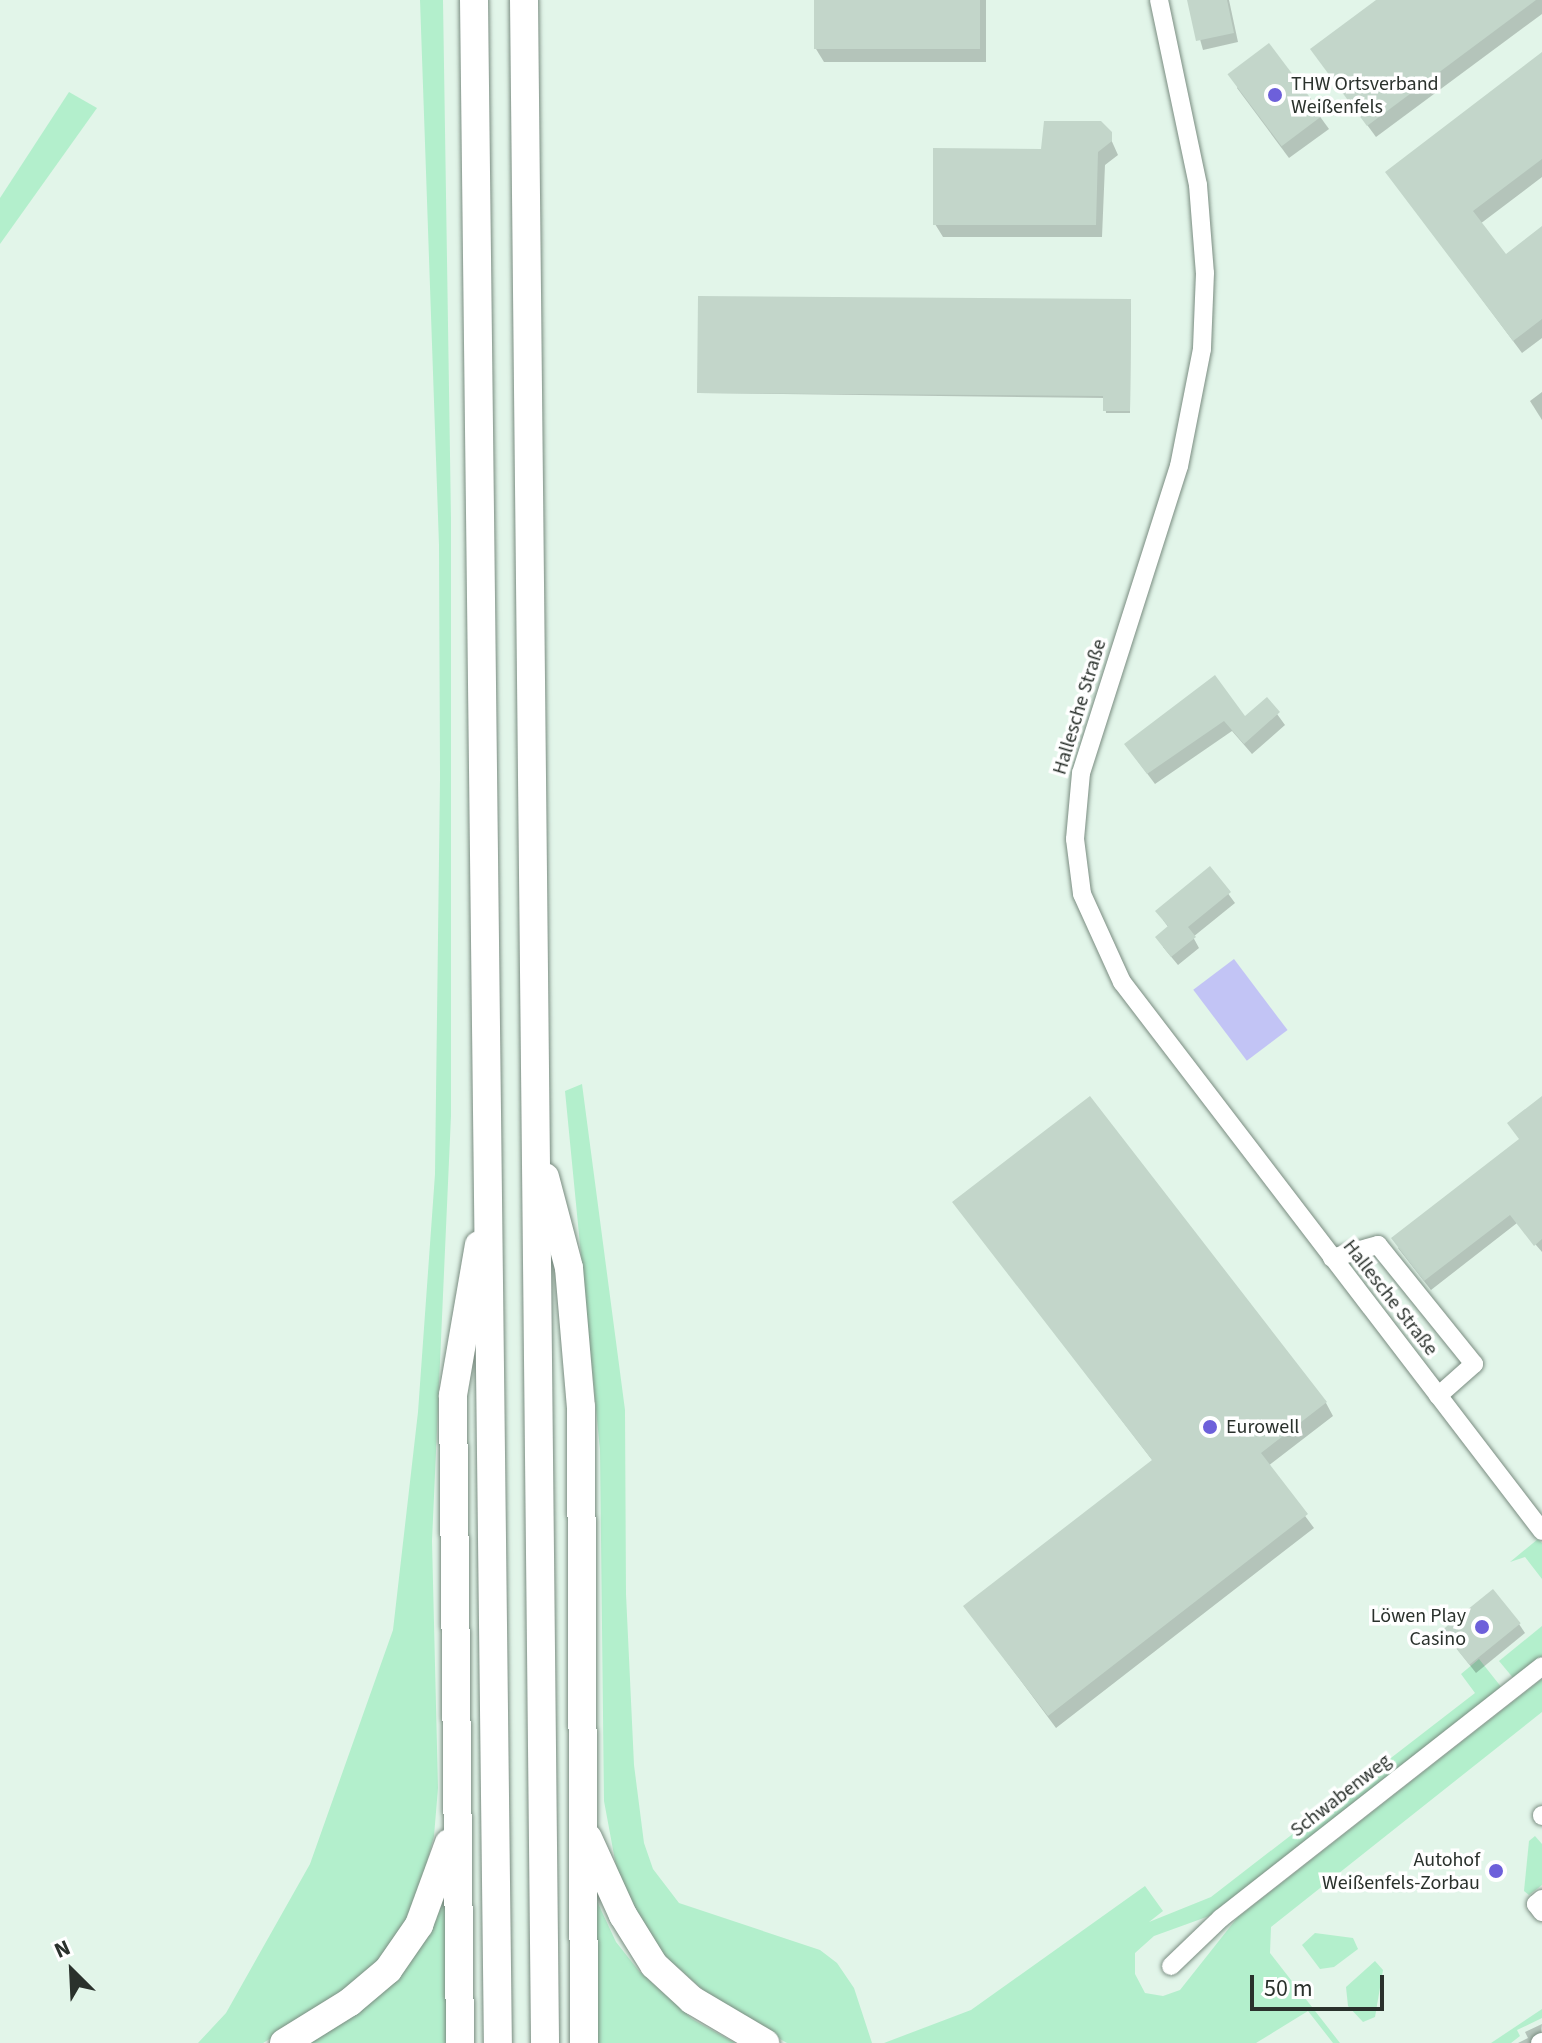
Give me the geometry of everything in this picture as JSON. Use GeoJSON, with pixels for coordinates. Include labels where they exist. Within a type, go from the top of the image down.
{"type":"FeatureCollection","features":[{"type":"Feature","properties":{"kind":"highway"},"geometry":{"type":"LineString","coordinates":[[474,0],[498,2043]]}},
{"type":"Feature","properties":{"kind":"highway"},"geometry":{"type":"LineString","coordinates":[[524,0],[545,2043]]}},
{"type":"Feature","properties":{"kind":"highway"},"geometry":{"type":"LineString","coordinates":[[534,1138],[569,1268],[581,1407],[584,2043]]}},
{"type":"Feature","properties":{"kind":"highway"},"geometry":{"type":"LineString","coordinates":[[460,2043],[453,1395],[459,1342],[490,1193]]}},
{"type":"Feature","properties":{"kind":"highway"},"geometry":{"type":"LineString","coordinates":[[284,2043],[350,2002],[403,1950],[430,1901],[457,1820]]}},
{"type":"Feature","properties":{"kind":"highway"},"geometry":{"type":"LineString","coordinates":[[584,1827],[623,1915],[654,1965],[692,2000],[765,2043]]}},
{"type":"Feature","properties":{"kind":"street","name":"Hallesche Straße"},"geometry":{"type":"LineString","coordinates":[[1159,0],[1198,185],[1205,273],[1202,349],[1179,466],[1081,773],[1078,871],[1089,915],[1122,982],[1542,1531]]}},
{"type":"Feature","properties":{"kind":"street"},"geometry":{"type":"LineString","coordinates":[[1332,1258],[1378,1245],[1474,1364],[1438,1396]]}},
{"type":"Feature","properties":{"kind":"street","name":"Schwabenweg"},"geometry":{"type":"LineString","coordinates":[[1171,1966],[1221,1918],[1542,1666]]}},
{"type":"Feature","properties":{"kind":"street"},"geometry":{"type":"LineString","coordinates":[[1542,1899],[1536,1904],[1542,1912]]}},
{"type":"Feature","properties":{"kind":"green space"},"geometry":{"type":"Polygon","coordinates":[[[420,0],[443,0],[451,519],[451,1116],[432,1541],[438,1788],[434,1836],[414,1910],[379,1961],[320,2009],[263,2043],[198,2043],[226,2013],[310,1864],[393,1630],[418,1412],[435,1174],[440,778],[439,545],[420,0]]]}},
{"type":"Feature","properties":{"kind":"green space"},"geometry":{"type":"Polygon","coordinates":[[[69,92],[97,108],[0,244],[0,198],[69,92]]]}},
{"type":"Feature","properties":{"kind":"green space"},"geometry":{"type":"Polygon","coordinates":[[[582,1084],[625,1410],[626,1594],[634,1765],[644,1843],[653,1869],[679,1903],[820,1950],[837,1963],[854,1988],[872,2043],[787,2043],[719,2004],[656,1948],[619,1882],[604,1801],[600,1450],[565,1091],[582,1084]]]}},
{"type":"Feature","properties":{"kind":"green space"},"geometry":{"type":"Polygon","coordinates":[[[1538,1539],[1542,1543],[1542,1579],[1525,1557],[1510,1562],[1538,1539]]]}},
{"type":"Feature","properties":{"kind":"green space"},"geometry":{"type":"Polygon","coordinates":[[[1542,1626],[1542,1656],[1514,1679],[1499,1661],[1542,1626]]]}},
{"type":"Feature","properties":{"kind":"green space"},"geometry":{"type":"Polygon","coordinates":[[[1479,1659],[1502,1688],[1212,1915],[1154,1936],[1135,1953],[1135,1974],[1145,1993],[1163,1996],[1180,1990],[1237,1918],[1542,1679],[1542,1712],[1271,1927],[1270,1953],[1340,2043],[1333,2043],[1308,2011],[1256,2043],[884,2043],[971,2010],[1145,1886],[1163,1911],[1149,1922],[1211,1897],[1475,1693],[1461,1674],[1479,1659]]]}},
{"type":"Feature","properties":{"kind":"green space"},"geometry":{"type":"Polygon","coordinates":[[[1535,1836],[1542,1844],[1542,1885],[1529,1895],[1524,1891],[1529,1841],[1535,1836]]]}},
{"type":"Feature","properties":{"kind":"green space"},"geometry":{"type":"Polygon","coordinates":[[[450,1882],[450,2043],[305,2043],[450,1882]]]}},
{"type":"Feature","properties":{"kind":"green space"},"geometry":{"type":"Polygon","coordinates":[[[595,1897],[616,1942],[639,1971],[692,2019],[735,2043],[595,2043],[595,1897]]]}},
{"type":"Feature","properties":{"kind":"green space"},"geometry":{"type":"Polygon","coordinates":[[[1315,1933],[1353,1938],[1358,1949],[1334,1967],[1320,1969],[1302,1945],[1315,1933]]]}},
{"type":"Feature","properties":{"kind":"green space"},"geometry":{"type":"Polygon","coordinates":[[[1375,1961],[1383,1970],[1375,2017],[1363,2022],[1348,2006],[1346,1987],[1375,1961]]]}},
{"type":"Feature","properties":{"kind":"green space"},"geometry":{"type":"Polygon","coordinates":[[[1542,2009],[1542,2018],[1517,2030],[1520,2036],[1511,2043],[1491,2043],[1542,2009]]]}},
{"type":"Feature","properties":{"kind":"water"},"geometry":{"type":"Polygon","coordinates":[[[1234,959],[1288,1030],[1247,1061],[1193,990],[1234,959]]]}},
{"type":"Feature","properties":{"kind":"building"},"geometry":{"type":"Polygon","coordinates":[[[814,0],[980,0],[980,49],[814,49],[814,0]]]}},
{"type":"Feature","properties":{"kind":"building"},"geometry":{"type":"Polygon","coordinates":[[[1187,0],[1227,0],[1234,33],[1196,41],[1187,0]]]}},
{"type":"Feature","properties":{"kind":"building"},"geometry":{"type":"Polygon","coordinates":[[[1376,0],[1536,0],[1367,126],[1310,49],[1376,0]]]}},
{"type":"Feature","properties":{"kind":"building","name":"THW Ortsverband Weißenfels"},"geometry":{"type":"Polygon","coordinates":[[[1269,43],[1323,115],[1282,146],[1227,74],[1269,43]]]}},
{"type":"Feature","properties":{"kind":"building"},"geometry":{"type":"Polygon","coordinates":[[[1542,52],[1542,159],[1473,211],[1506,254],[1542,226],[1542,319],[1513,341],[1385,172],[1542,52]]]}},
{"type":"Feature","properties":{"kind":"building"},"geometry":{"type":"Polygon","coordinates":[[[1044,121],[1101,121],[1112,132],[1112,141],[1098,152],[1096,225],[933,225],[933,148],[1041,149],[1044,121]]]}},
{"type":"Feature","properties":{"kind":"building"},"geometry":{"type":"Polygon","coordinates":[[[698,296],[1131,299],[1130,411],[1103,411],[1103,396],[697,393],[698,296]]]}},
{"type":"Feature","properties":{"kind":"building"},"geometry":{"type":"Polygon","coordinates":[[[1215,675],[1245,716],[1267,697],[1280,712],[1244,744],[1224,721],[1147,774],[1124,744],[1215,675]]]}},
{"type":"Feature","properties":{"kind":"building"},"geometry":{"type":"Polygon","coordinates":[[[1210,866],[1231,892],[1188,927],[1196,937],[1171,957],[1155,937],[1168,926],[1155,911],[1210,866]]]}},
{"type":"Feature","properties":{"kind":"building","name":"Eurowell"},"geometry":{"type":"Polygon","coordinates":[[[1090,1096],[1327,1402],[1261,1453],[1308,1514],[1048,1716],[963,1606],[1152,1460],[952,1202],[1090,1096]]]}},
{"type":"Feature","properties":{"kind":"building"},"geometry":{"type":"Polygon","coordinates":[[[1542,1096],[1542,1239],[1534,1246],[1510,1215],[1424,1281],[1391,1238],[1519,1139],[1507,1123],[1542,1096]]]}},
{"type":"Feature","properties":{"kind":"building","name":"Löwen Play Casino"},"geometry":{"type":"Polygon","coordinates":[[[1493,1589],[1521,1623],[1469,1665],[1442,1631],[1493,1589]]]}},
{"type":"Feature","properties":{"kind":"place","name":"THW Ortsverband Weißenfels"},"geometry":{"type":"Point","coordinates":[1275,95]}},
{"type":"Feature","properties":{"kind":"place","name":"Eurowell"},"geometry":{"type":"Point","coordinates":[1210,1427]}},
{"type":"Feature","properties":{"kind":"place","name":"Löwen Play Casino"},"geometry":{"type":"Point","coordinates":[1482,1627]}},
{"type":"Feature","properties":{"kind":"place","name":"Autohof Weißenfels-Zorbau"},"geometry":{"type":"Point","coordinates":[1496,1871]}}]}
